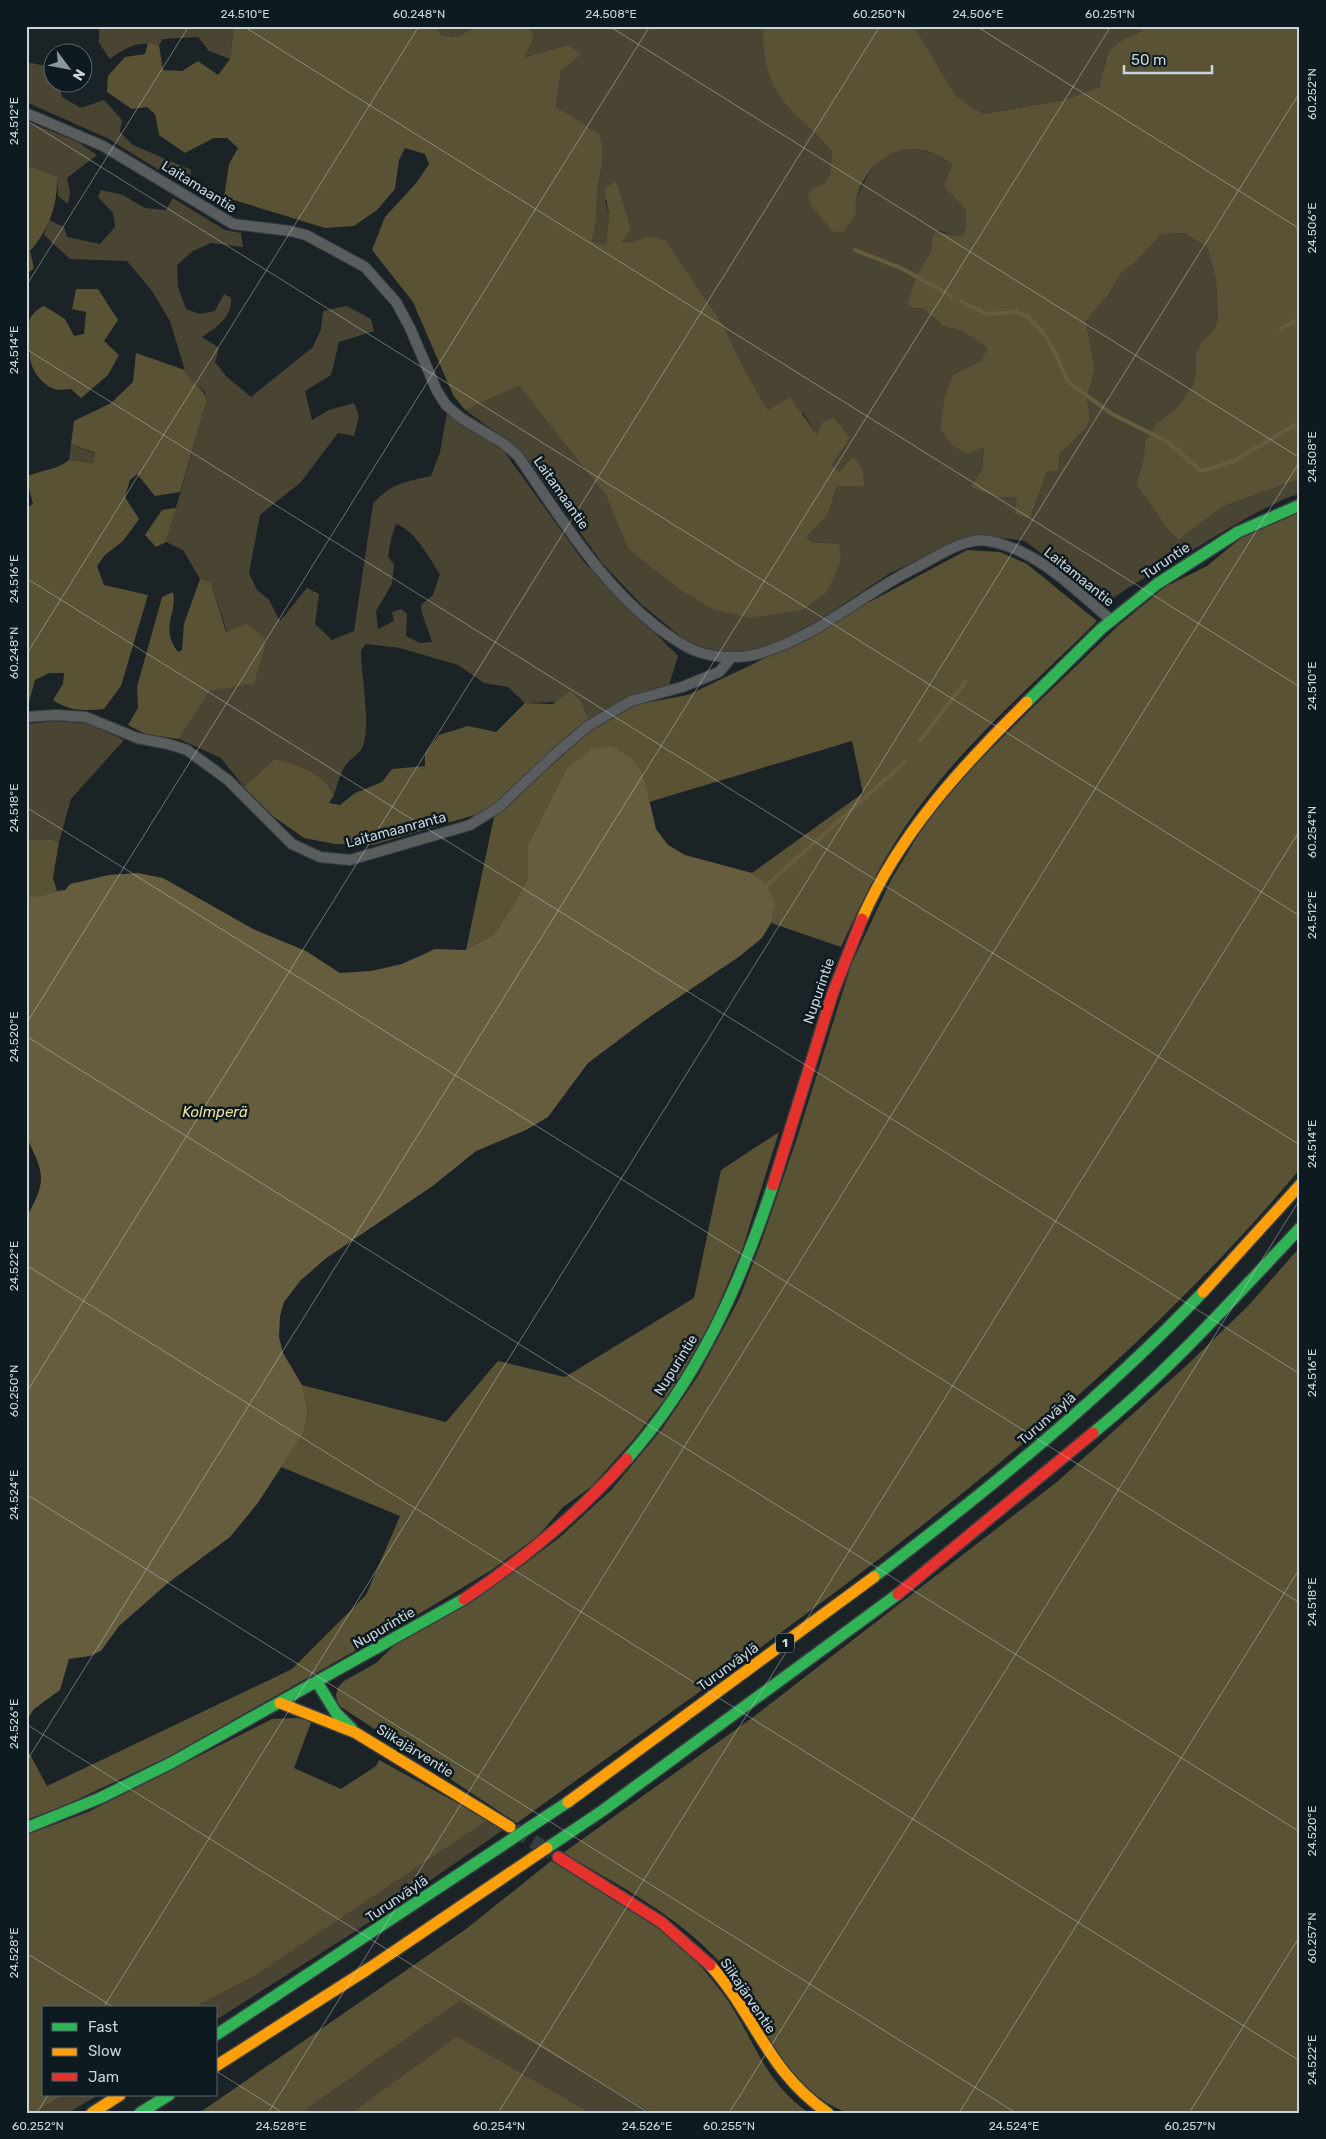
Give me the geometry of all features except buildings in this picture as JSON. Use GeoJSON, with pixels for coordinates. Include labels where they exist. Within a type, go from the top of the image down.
{"type":"FeatureCollection","features":[{"type":"Feature","properties":{"kind":"main road","name":"Turuntie"},"geometry":{"type":"LineString","coordinates":[[1065,665],[1111,620],[1170,575],[1241,530],[1300,505]]}},
{"type":"Feature","properties":{"kind":"main road","name":"Nupurintie"},"geometry":{"type":"LineString","coordinates":[[26,1828],[54,1818],[161,1770],[364,1657],[477,1590],[564,1521],[645,1439],[690,1374],[712,1337],[736,1286],[762,1222],[830,1001],[853,938],[874,890],[900,845],[944,787],[992,736],[1065,665]]}},
{"type":"Feature","properties":{"kind":"main road","name":"Turunväylä"},"geometry":{"type":"LineString","coordinates":[[218,2034],[350,1949],[583,1792],[876,1576],[991,1486],[1098,1394],[1183,1314],[1263,1230],[1300,1185]]}},
{"type":"Feature","properties":{"kind":"main road","name":"1"},"geometry":{"type":"LineString","coordinates":[[218,2065],[368,1969],[602,1811],[895,1596],[1116,1415],[1202,1332],[1300,1228]]}},
{"type":"Feature","properties":{"kind":"main road"},"geometry":{"type":"LineString","coordinates":[[318,1682],[336,1713],[356,1733]]}},
{"type":"Feature","properties":{"kind":"main road"},"geometry":{"type":"LineString","coordinates":[[280,1703],[356,1733]]}},
{"type":"Feature","properties":{"kind":"main road","name":"Siikajärventie"},"geometry":{"type":"LineString","coordinates":[[356,1733],[510,1827]]}},
{"type":"Feature","properties":{"kind":"main road","name":"Siikajärventie"},"geometry":{"type":"LineString","coordinates":[[558,1857],[646,1911],[696,1949],[731,1992],[758,2038],[789,2082],[801,2094],[828,2113]]}},
{"type":"Feature","properties":{"kind":"main road"},"geometry":{"type":"LineString","coordinates":[[92,2113],[118,2096]]}},
{"type":"Feature","properties":{"kind":"main road"},"geometry":{"type":"LineString","coordinates":[[140,2113],[167,2096]]}},
{"type":"Feature","properties":{"kind":"street","name":"Laitamaantie"},"geometry":{"type":"LineString","coordinates":[[26,113],[103,146],[233,224],[290,231],[306,235],[366,267],[396,302],[410,328],[437,390],[446,405],[461,418],[504,444],[518,456],[585,552],[637,610],[688,648],[719,656],[732,657],[760,653],[806,634],[898,576],[964,544],[987,540],[1019,549],[1046,566],[1111,620]]}},
{"type":"Feature","properties":{"kind":"street","name":"Laitamaanranta"},"geometry":{"type":"LineString","coordinates":[[26,717],[56,715],[86,717],[137,738],[187,750],[228,780],[292,844],[320,857],[350,860],[470,825],[499,808],[554,755],[588,726],[631,701],[682,687],[719,672],[732,657]]}},
{"type":"Feature","properties":{"kind":"shaded area"},"geometry":{"type":"Polygon","coordinates":[[[99,26],[234,26],[230,59],[209,51],[198,37],[163,39],[159,45],[139,44],[122,51],[110,59],[99,43],[99,26]]]}},
{"type":"Feature","properties":{"kind":"shaded area"},"geometry":{"type":"Polygon","coordinates":[[[234,26],[436,26],[441,35],[456,37],[478,26],[529,26],[534,37],[525,57],[568,45],[581,54],[561,71],[556,107],[600,134],[603,152],[596,225],[592,241],[606,245],[609,214],[604,189],[616,181],[631,229],[621,242],[636,241],[648,236],[665,240],[724,326],[742,365],[768,410],[790,397],[817,435],[823,422],[834,418],[850,438],[832,465],[839,471],[853,456],[863,471],[864,486],[837,486],[828,514],[807,537],[811,542],[839,544],[841,560],[827,592],[802,610],[750,618],[712,609],[681,591],[628,549],[606,496],[519,386],[465,410],[453,395],[413,302],[372,250],[385,217],[417,182],[429,164],[425,154],[405,148],[399,160],[395,189],[377,210],[354,226],[325,228],[224,197],[229,164],[238,148],[227,138],[214,138],[185,153],[159,135],[155,114],[147,107],[132,109],[107,92],[108,76],[125,57],[145,54],[148,43],[159,45],[163,70],[182,71],[198,61],[218,75],[230,59],[234,26]]]}},
{"type":"Feature","properties":{"kind":"shaded area"},"geometry":{"type":"Polygon","coordinates":[[[436,26],[478,26],[456,37],[441,35],[436,26]]]}},
{"type":"Feature","properties":{"kind":"shaded area"},"geometry":{"type":"Polygon","coordinates":[[[529,26],[763,26],[764,45],[774,84],[784,101],[821,138],[832,152],[830,174],[825,183],[815,187],[855,203],[872,169],[880,159],[888,153],[897,150],[917,149],[927,151],[945,159],[952,165],[945,186],[966,210],[965,232],[963,236],[957,237],[941,231],[932,236],[931,252],[917,273],[913,308],[924,309],[943,326],[962,331],[987,348],[981,361],[954,374],[984,447],[982,470],[970,487],[995,497],[1017,497],[1030,519],[1047,471],[1058,471],[1060,453],[1090,419],[1087,397],[1095,370],[1086,321],[1108,295],[1123,271],[1132,266],[1162,234],[1184,233],[1207,247],[1216,280],[1218,318],[1215,328],[1201,343],[1196,353],[1196,371],[1192,387],[1175,409],[1157,423],[1145,441],[1144,457],[1136,484],[1168,530],[1179,540],[1224,506],[1300,479],[1300,493],[1239,522],[1133,585],[1106,604],[1025,541],[987,536],[960,539],[889,574],[824,617],[781,641],[755,651],[730,653],[705,648],[685,640],[641,604],[602,563],[530,462],[515,446],[465,410],[519,386],[606,496],[628,549],[681,591],[712,609],[827,543],[811,542],[807,537],[828,514],[837,486],[853,456],[839,471],[832,465],[850,438],[817,435],[803,413],[768,410],[742,365],[724,326],[665,241],[648,236],[636,241],[620,242],[630,228],[616,182],[605,201],[609,214],[606,245],[592,241],[596,225],[602,158],[600,134],[556,108],[561,71],[568,45],[525,57],[534,37],[529,26]]]}},
{"type":"Feature","properties":{"kind":"shaded area"},"geometry":{"type":"Polygon","coordinates":[[[763,26],[914,26],[956,96],[983,114],[1064,100],[1100,87],[1110,51],[1121,41],[1142,31],[1138,26],[1300,26],[1300,479],[1224,506],[1179,540],[1168,530],[1136,484],[1144,457],[1145,441],[1157,423],[1175,409],[1192,387],[1196,371],[1196,353],[1201,343],[1215,328],[1218,318],[1216,280],[1207,247],[1184,233],[1162,234],[1132,266],[1123,271],[1108,295],[1086,321],[1095,370],[1087,397],[1090,419],[1085,429],[1060,453],[1058,471],[1047,471],[1030,519],[1015,514],[1017,497],[995,497],[970,487],[982,470],[984,447],[967,453],[953,446],[940,429],[945,396],[954,374],[981,361],[987,348],[962,331],[943,326],[924,309],[913,308],[908,304],[917,273],[931,252],[932,236],[939,232],[962,236],[965,232],[966,210],[944,186],[952,165],[939,156],[924,151],[913,149],[893,153],[876,164],[863,181],[856,201],[854,218],[843,232],[832,231],[811,205],[808,194],[815,187],[825,183],[830,174],[832,152],[793,112],[776,90],[766,64],[763,26]]]}},
{"type":"Feature","properties":{"kind":"shaded area"},"geometry":{"type":"Polygon","coordinates":[[[914,26],[1138,26],[1143,31],[1105,60],[1101,87],[1064,100],[983,114],[956,96],[914,26]]]}},
{"type":"Feature","properties":{"kind":"shaded area"},"geometry":{"type":"Polygon","coordinates":[[[26,60],[27,62],[42,65],[42,92],[61,92],[62,97],[81,108],[104,100],[122,120],[120,132],[133,145],[191,170],[190,181],[185,186],[107,138],[26,102],[26,60]]]}},
{"type":"Feature","properties":{"kind":"shaded area"},"geometry":{"type":"Polygon","coordinates":[[[26,121],[78,142],[97,155],[67,178],[70,192],[68,204],[58,196],[57,176],[26,165],[26,121]]]}},
{"type":"Feature","properties":{"kind":"shaded area"},"geometry":{"type":"Polygon","coordinates":[[[26,165],[57,176],[57,187],[54,207],[47,226],[30,251],[34,268],[26,275],[26,165]]]}},
{"type":"Feature","properties":{"kind":"shaded area"},"geometry":{"type":"Polygon","coordinates":[[[101,190],[123,195],[145,208],[166,210],[173,198],[225,230],[241,233],[243,247],[211,243],[193,251],[177,265],[178,287],[186,309],[200,314],[215,311],[224,294],[231,298],[231,305],[226,316],[217,326],[202,337],[219,348],[215,362],[227,377],[251,397],[313,347],[321,329],[323,311],[347,306],[371,319],[374,331],[339,342],[331,375],[305,391],[312,420],[329,410],[354,403],[359,416],[354,436],[338,433],[301,482],[260,515],[249,573],[257,590],[269,600],[280,621],[307,588],[319,594],[315,624],[332,640],[354,631],[373,504],[392,487],[431,476],[440,452],[447,413],[503,450],[584,562],[678,656],[669,685],[630,698],[589,719],[581,701],[525,703],[508,687],[484,683],[458,665],[400,648],[366,644],[361,650],[366,712],[363,746],[343,769],[334,795],[323,780],[309,770],[274,759],[244,787],[221,758],[179,739],[210,691],[225,687],[227,632],[211,582],[200,579],[183,550],[166,542],[207,400],[204,391],[187,377],[170,321],[152,291],[127,261],[70,259],[44,235],[49,220],[64,227],[67,237],[100,244],[115,227],[113,213],[98,197],[101,190]],[[396,524],[391,539],[388,557],[394,564],[392,584],[376,611],[378,629],[394,621],[392,612],[401,609],[407,614],[406,636],[420,643],[432,642],[421,605],[433,595],[440,574],[421,545],[403,527],[396,524]]]}},
{"type":"Feature","properties":{"kind":"shaded area"},"geometry":{"type":"Polygon","coordinates":[[[76,289],[98,289],[118,320],[104,341],[119,355],[108,375],[81,398],[71,389],[57,390],[45,384],[33,369],[30,352],[26,350],[27,330],[30,319],[33,314],[44,306],[65,319],[74,336],[84,334],[86,312],[72,309],[76,289]]]}},
{"type":"Feature","properties":{"kind":"shaded area"},"geometry":{"type":"Polygon","coordinates":[[[136,353],[185,370],[207,400],[180,492],[155,496],[137,474],[130,480],[125,497],[139,519],[123,541],[105,555],[97,566],[104,585],[148,595],[121,686],[104,709],[77,709],[59,704],[53,700],[63,684],[64,673],[49,673],[35,680],[26,713],[26,508],[33,504],[26,477],[54,468],[69,460],[93,463],[95,453],[71,444],[74,421],[111,403],[133,382],[136,353]]]}},
{"type":"Feature","properties":{"kind":"shaded area"},"geometry":{"type":"Polygon","coordinates":[[[71,444],[95,454],[93,463],[69,460],[71,444]]]}},
{"type":"Feature","properties":{"kind":"shaded area"},"geometry":{"type":"Polygon","coordinates":[[[176,508],[166,542],[156,547],[145,535],[162,510],[176,508]]]}},
{"type":"Feature","properties":{"kind":"shaded area"},"geometry":{"type":"Polygon","coordinates":[[[1300,510],[1300,1169],[1214,1264],[1124,1354],[1028,1439],[929,1520],[828,1598],[517,1823],[338,1705],[336,1695],[338,1687],[344,1681],[376,1663],[398,1642],[519,1568],[559,1538],[612,1489],[662,1429],[698,1376],[739,1299],[762,1240],[797,1138],[851,965],[891,880],[925,824],[965,775],[1119,625],[1165,587],[1207,566],[1241,538],[1300,510]]]}},
{"type":"Feature","properties":{"kind":"shaded area"},"geometry":{"type":"Polygon","coordinates":[[[967,550],[1000,552],[1027,564],[1097,621],[971,745],[925,798],[878,871],[841,947],[771,923],[773,906],[771,894],[764,884],[752,873],[863,793],[852,741],[649,802],[643,774],[566,769],[528,844],[528,878],[512,907],[493,935],[466,950],[494,817],[592,729],[634,705],[688,695],[753,664],[967,550]]]}},
{"type":"Feature","properties":{"kind":"shaded area"},"geometry":{"type":"Polygon","coordinates":[[[200,579],[211,582],[226,632],[246,624],[263,636],[265,646],[254,683],[210,691],[179,739],[145,734],[128,725],[138,708],[137,687],[162,597],[173,592],[174,600],[169,628],[173,643],[178,652],[182,650],[184,624],[200,579]]]}},
{"type":"Feature","properties":{"kind":"shaded area"},"geometry":{"type":"Polygon","coordinates":[[[570,691],[581,701],[589,719],[495,809],[373,845],[335,844],[304,838],[274,817],[244,787],[274,759],[301,767],[317,775],[334,795],[329,803],[340,805],[355,793],[382,782],[392,769],[425,766],[425,754],[439,735],[468,726],[496,732],[525,703],[553,704],[570,691]]]}},
{"type":"Feature","properties":{"kind":"shaded area"},"geometry":{"type":"Polygon","coordinates":[[[55,721],[87,723],[124,740],[71,799],[59,842],[50,839],[26,840],[26,724],[55,721]]]}},
{"type":"Feature","properties":{"kind":"shaded area"},"geometry":{"type":"Polygon","coordinates":[[[50,839],[59,842],[53,878],[57,891],[40,898],[26,897],[26,840],[50,839]]]}},
{"type":"Feature","properties":{"kind":"shaded area"},"geometry":{"type":"Polygon","coordinates":[[[779,1132],[743,1247],[713,1318],[675,1386],[634,1439],[591,1487],[563,1507],[538,1536],[490,1571],[404,1623],[168,1757],[59,1808],[26,1820],[26,1747],[47,1786],[292,1669],[366,1595],[400,1516],[281,1467],[303,1434],[308,1411],[302,1385],[446,1422],[498,1361],[565,1377],[694,1298],[721,1170],[779,1132]]]}},
{"type":"Feature","properties":{"kind":"shaded area"},"geometry":{"type":"Polygon","coordinates":[[[1300,1247],[1300,2113],[848,2113],[822,2100],[802,2083],[785,2063],[730,1974],[712,1954],[660,1911],[563,1853],[756,1715],[1058,1481],[1187,1365],[1249,1305],[1300,1247]]]}},
{"type":"Feature","properties":{"kind":"shaded area"},"geometry":{"type":"Polygon","coordinates":[[[296,1718],[312,1720],[294,1768],[341,1789],[376,1766],[379,1760],[488,1820],[255,1976],[197,2006],[42,2006],[42,2096],[61,2096],[34,2113],[26,2113],[26,1835],[88,1812],[272,1719],[296,1718]]]}},
{"type":"Feature","properties":{"kind":"shaded area"},"geometry":{"type":"Polygon","coordinates":[[[488,1820],[503,1830],[373,1920],[218,2019],[218,2006],[197,2006],[255,1976],[488,1820]]]}},
{"type":"Feature","properties":{"kind":"shaded area"},"geometry":{"type":"Polygon","coordinates":[[[551,1861],[629,1906],[673,1937],[703,1969],[725,1997],[763,2063],[782,2089],[809,2113],[652,2113],[460,2001],[301,2113],[199,2113],[466,1929],[551,1861]]]}},
{"type":"Feature","properties":{"kind":"shaded area"},"geometry":{"type":"Polygon","coordinates":[[[460,2001],[652,2113],[591,2113],[457,2036],[351,2113],[301,2113],[460,2001]]]}},
{"type":"Feature","properties":{"kind":"shaded area"},"geometry":{"type":"Polygon","coordinates":[[[457,2036],[591,2113],[351,2113],[457,2036]]]}},
{"type":"Feature","properties":{"kind":"shaded area"},"geometry":{"type":"Polygon","coordinates":[[[61,2096],[96,2096],[68,2113],[34,2113],[61,2096]]]}},
{"type":"Feature","properties":{"kind":"water","name":"Kolmperä"},"geometry":{"type":"Polygon","coordinates":[[[612,746],[632,759],[643,774],[656,829],[668,845],[685,855],[752,873],[767,885],[775,904],[771,923],[762,938],[740,956],[648,1018],[588,1063],[548,1117],[526,1130],[476,1151],[434,1185],[325,1259],[300,1281],[284,1302],[280,1316],[279,1337],[283,1353],[302,1385],[308,1411],[303,1434],[257,1504],[230,1537],[168,1583],[119,1626],[101,1651],[90,1656],[69,1659],[60,1690],[34,1709],[26,1721],[26,1218],[38,1195],[41,1178],[37,1160],[26,1137],[26,897],[65,890],[70,884],[109,875],[138,873],[163,878],[253,929],[306,951],[340,973],[371,971],[402,964],[435,949],[466,950],[493,935],[512,907],[528,878],[528,844],[566,769],[592,749],[612,746]]]}},
{"type":"Feature","properties":{"kind":"waterway"},"geometry":{"type":"LineString","coordinates":[[855,250],[901,268],[952,296]]}},
{"type":"Feature","properties":{"kind":"waterway"},"geometry":{"type":"LineString","coordinates":[[962,302],[987,314],[1016,312],[1028,317],[1042,331],[1054,350],[1068,382],[1112,414],[1168,442],[1201,471],[1234,461],[1300,422]]}},
{"type":"Feature","properties":{"kind":"waterway"},"geometry":{"type":"LineString","coordinates":[[1281,329],[1300,318]]}},
{"type":"Feature","properties":{"kind":"waterway"},"geometry":{"type":"LineString","coordinates":[[920,741],[965,682]]}},
{"type":"Feature","properties":{"kind":"waterway"},"geometry":{"type":"LineString","coordinates":[[767,885],[905,762]]}},
{"type":"Feature","properties":{"kind":"tunnel"},"geometry":{"type":"LineString","coordinates":[[515,1830],[552,1853]]}},
{"type":"Feature","properties":{"kind":"traffic: fast"},"geometry":{"type":"LineString","coordinates":[[1027,702],[1101,629],[1157,584],[1238,532],[1300,505]]}},
{"type":"Feature","properties":{"kind":"traffic: fast"},"geometry":{"type":"LineString","coordinates":[[627,1459],[652,1428],[696,1364],[731,1295],[773,1185]]}},
{"type":"Feature","properties":{"kind":"traffic: fast"},"geometry":{"type":"LineString","coordinates":[[1093,1433],[1121,1410],[1174,1360],[1300,1228]]}},
{"type":"Feature","properties":{"kind":"traffic: fast"},"geometry":{"type":"LineString","coordinates":[[874,1577],[1044,1441],[1126,1368],[1203,1292]]}},
{"type":"Feature","properties":{"kind":"traffic: fast"},"geometry":{"type":"LineString","coordinates":[[547,1848],[602,1811],[898,1594]]}},
{"type":"Feature","properties":{"kind":"traffic: fast"},"geometry":{"type":"LineString","coordinates":[[26,1828],[100,1798],[171,1763],[464,1599]]}},
{"type":"Feature","properties":{"kind":"traffic: fast"},"geometry":{"type":"LineString","coordinates":[[317,1682],[336,1713],[352,1729]]}},
{"type":"Feature","properties":{"kind":"traffic: fast"},"geometry":{"type":"LineString","coordinates":[[218,2034],[568,1802]]}},
{"type":"Feature","properties":{"kind":"traffic: fast"},"geometry":{"type":"LineString","coordinates":[[140,2113],[167,2096]]}},
{"type":"Feature","properties":{"kind":"traffic: slow"},"geometry":{"type":"LineString","coordinates":[[862,919],[894,858],[913,830],[956,776],[1027,702]]}},
{"type":"Feature","properties":{"kind":"traffic: slow"},"geometry":{"type":"LineString","coordinates":[[1203,1292],[1300,1185]]}},
{"type":"Feature","properties":{"kind":"traffic: slow"},"geometry":{"type":"LineString","coordinates":[[568,1802],[874,1577]]}},
{"type":"Feature","properties":{"kind":"traffic: slow"},"geometry":{"type":"LineString","coordinates":[[280,1703],[356,1733],[510,1827]]}},
{"type":"Feature","properties":{"kind":"traffic: slow"},"geometry":{"type":"LineString","coordinates":[[218,2065],[368,1969],[547,1848]]}},
{"type":"Feature","properties":{"kind":"traffic: slow"},"geometry":{"type":"LineString","coordinates":[[710,1965],[726,1984],[763,2042],[790,2079],[807,2097],[828,2113]]}},
{"type":"Feature","properties":{"kind":"traffic: slow"},"geometry":{"type":"LineString","coordinates":[[92,2113],[118,2096]]}},
{"type":"Feature","properties":{"kind":"traffic: jam"},"geometry":{"type":"LineString","coordinates":[[773,1185],[832,995],[862,919]]}},
{"type":"Feature","properties":{"kind":"traffic: jam"},"geometry":{"type":"LineString","coordinates":[[898,1594],[1093,1433]]}},
{"type":"Feature","properties":{"kind":"traffic: jam"},"geometry":{"type":"LineString","coordinates":[[464,1599],[508,1568],[550,1534],[590,1498],[627,1459]]}},
{"type":"Feature","properties":{"kind":"traffic: jam"},"geometry":{"type":"LineString","coordinates":[[558,1857],[661,1922],[710,1965]]}}]}
